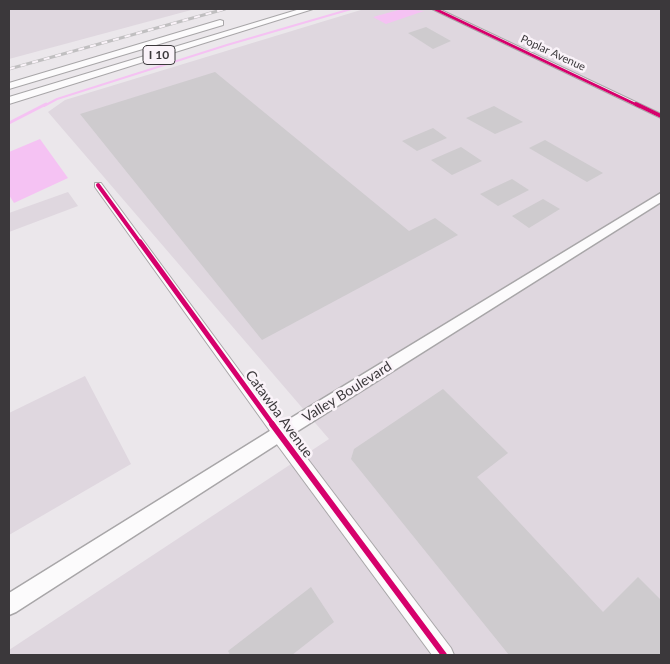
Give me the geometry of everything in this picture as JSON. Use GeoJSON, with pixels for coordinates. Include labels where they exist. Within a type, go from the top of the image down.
{"type":"FeatureCollection","features":[{"type":"Feature","properties":{"kind":"highway","name":"I 10"},"geometry":{"type":"LineString","coordinates":[[9,101],[309,9]]}},
{"type":"Feature","properties":{"kind":"highway","name":"I 10"},"geometry":{"type":"LineString","coordinates":[[9,86],[234,20]]}},
{"type":"Feature","properties":{"kind":"highway"},"geometry":{"type":"LineString","coordinates":[[9,80],[144,41],[187,33]]}},
{"type":"Feature","properties":{"kind":"highway"},"geometry":{"type":"LineString","coordinates":[[9,113],[156,61],[208,40]]}},
{"type":"Feature","properties":{"kind":"main road","name":"Valley Boulevard"},"geometry":{"type":"LineString","coordinates":[[9,605],[279,434],[661,197]]}},
{"type":"Feature","properties":{"kind":"street","name":"Poplar Avenue"},"geometry":{"type":"LineString","coordinates":[[436,9],[661,116]]}},
{"type":"Feature","properties":{"kind":"street","name":"Catawba Avenue"},"geometry":{"type":"LineString","coordinates":[[98,185],[279,434],[444,655]]}},
{"type":"Feature","properties":{"kind":"shaded area"},"geometry":{"type":"Polygon","coordinates":[[[9,9],[195,9],[9,59],[9,9]]]}},
{"type":"Feature","properties":{"kind":"shaded area"},"geometry":{"type":"Polygon","coordinates":[[[364,9],[661,9],[661,655],[9,655],[9,650],[329,439],[48,112],[65,100],[364,9]]]}},
{"type":"Feature","properties":{"kind":"shaded area"},"geometry":{"type":"Polygon","coordinates":[[[402,9],[424,11],[386,24],[373,17],[402,9]]]}},
{"type":"Feature","properties":{"kind":"shaded area"},"geometry":{"type":"Polygon","coordinates":[[[40,139],[68,178],[14,203],[9,195],[9,152],[40,139]]]}},
{"type":"Feature","properties":{"kind":"shaded area"},"geometry":{"type":"Polygon","coordinates":[[[68,192],[78,206],[9,232],[9,213],[68,192]]]}},
{"type":"Feature","properties":{"kind":"shaded area"},"geometry":{"type":"Polygon","coordinates":[[[85,376],[131,464],[9,535],[9,413],[85,376]]]}},
{"type":"Feature","properties":{"kind":"building"},"geometry":{"type":"Polygon","coordinates":[[[426,27],[451,41],[433,49],[408,33],[426,27]]]}},
{"type":"Feature","properties":{"kind":"building"},"geometry":{"type":"Polygon","coordinates":[[[215,72],[409,231],[435,218],[458,235],[262,340],[80,114],[215,72]]]}},
{"type":"Feature","properties":{"kind":"building"},"geometry":{"type":"Polygon","coordinates":[[[494,106],[523,122],[495,134],[466,118],[494,106]]]}},
{"type":"Feature","properties":{"kind":"building"},"geometry":{"type":"Polygon","coordinates":[[[433,128],[447,138],[417,151],[402,141],[433,128]]]}},
{"type":"Feature","properties":{"kind":"building"},"geometry":{"type":"Polygon","coordinates":[[[545,140],[603,173],[587,182],[529,148],[545,140]]]}},
{"type":"Feature","properties":{"kind":"building"},"geometry":{"type":"Polygon","coordinates":[[[461,147],[482,161],[452,175],[431,160],[461,147]]]}},
{"type":"Feature","properties":{"kind":"building"},"geometry":{"type":"Polygon","coordinates":[[[512,179],[529,190],[498,206],[480,194],[512,179]]]}},
{"type":"Feature","properties":{"kind":"building"},"geometry":{"type":"Polygon","coordinates":[[[543,199],[560,209],[529,228],[512,216],[543,199]]]}},
{"type":"Feature","properties":{"kind":"building"},"geometry":{"type":"Polygon","coordinates":[[[443,389],[508,453],[477,477],[603,612],[638,577],[661,600],[661,655],[509,655],[351,459],[354,449],[443,389]]]}},
{"type":"Feature","properties":{"kind":"building"},"geometry":{"type":"Polygon","coordinates":[[[311,587],[334,622],[292,655],[230,655],[228,651],[311,587]]]}},
{"type":"Feature","properties":{"kind":"waterway"},"geometry":{"type":"LineString","coordinates":[[44,106],[57,99],[227,45],[351,9]]}},
{"type":"Feature","properties":{"kind":"waterway"},"geometry":{"type":"LineString","coordinates":[[9,123],[46,104]]}},
{"type":"Feature","properties":{"kind":"railway"},"geometry":{"type":"LineString","coordinates":[[9,69],[225,9]]}},
{"type":"Feature","properties":{"kind":"cycle path"},"geometry":{"type":"LineString","coordinates":[[435,9],[661,116]]}},
{"type":"Feature","properties":{"kind":"cycle path"},"geometry":{"type":"LineString","coordinates":[[98,185],[279,434],[444,655]]}}]}
